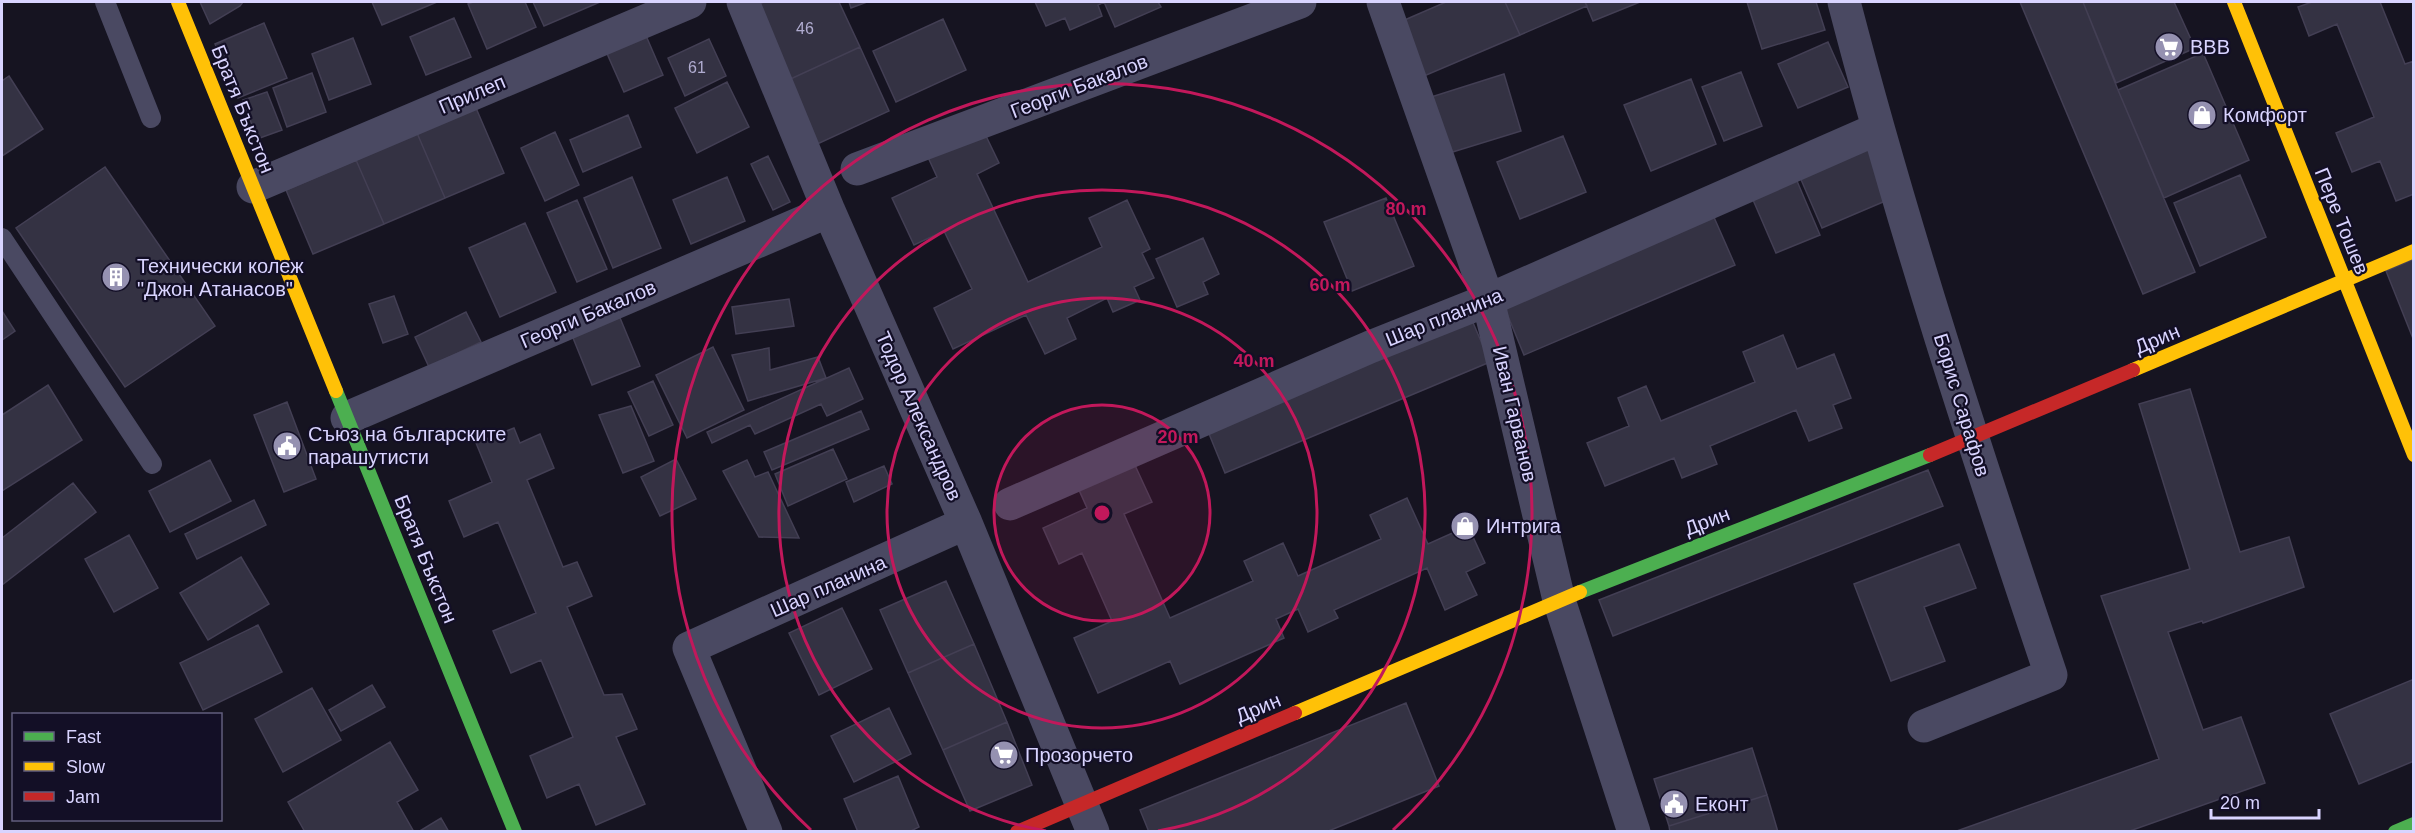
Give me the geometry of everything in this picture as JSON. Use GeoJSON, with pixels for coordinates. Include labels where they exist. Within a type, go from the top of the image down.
{"type":"FeatureCollection","features":[{"type":"Feature","properties":{"kind":"street","name":"Братя Бъкстон"},"geometry":{"type":"LineString","coordinates":[[178,2],[515,831]]}},
{"type":"Feature","properties":{"kind":"street","name":"Прилеп"},"geometry":{"type":"LineString","coordinates":[[253,187],[690,2]]}},
{"type":"Feature","properties":{"kind":"street","name":"Тодор Александров"},"geometry":{"type":"LineString","coordinates":[[743,2],[830,211],[966,523],[1087,818]]}},
{"type":"Feature","properties":{"kind":"street","name":"Георги Бакалов"},"geometry":{"type":"LineString","coordinates":[[857,170],[1300,2]]}},
{"type":"Feature","properties":{"kind":"street","name":"Иван Гарванов"},"geometry":{"type":"LineString","coordinates":[[1383,2],[1488,300],[1559,600],[1634,831]]}},
{"type":"Feature","properties":{"kind":"street","name":"Борис Сарафов"},"geometry":{"type":"LineString","coordinates":[[1844,2],[1877,129],[1972,438],[2051,675],[1924,726]]}},
{"type":"Feature","properties":{"kind":"street","name":"Пере Тошев"},"geometry":{"type":"LineString","coordinates":[[2234,2],[2414,455]]}},
{"type":"Feature","properties":{"kind":"street","name":"Шар планина"},"geometry":{"type":"LineString","coordinates":[[1010,504],[1370,347],[1488,300],[1877,129]]}},
{"type":"Feature","properties":{"kind":"street","name":"Георги Бакалов"},"geometry":{"type":"LineString","coordinates":[[347,418],[830,211]]}},
{"type":"Feature","properties":{"kind":"street","name":"Дрин"},"geometry":{"type":"LineString","coordinates":[[1017,831],[1087,818],[1559,600],[1972,438],[2414,251]]}},
{"type":"Feature","properties":{"kind":"street","name":"Шар планина"},"geometry":{"type":"LineString","coordinates":[[766,831],[689,648],[966,523]]}},
{"type":"Feature","properties":{"kind":"street"},"geometry":{"type":"LineString","coordinates":[[2395,831],[2414,824]]}},
{"type":"Feature","properties":{"kind":"lane"},"geometry":{"type":"LineString","coordinates":[[105,2],[151,118]]}},
{"type":"Feature","properties":{"kind":"lane"},"geometry":{"type":"LineString","coordinates":[[2,238],[152,464]]}},
{"type":"Feature","properties":{"kind":"building"},"geometry":{"type":"Polygon","coordinates":[[[200,2],[243,2],[210,24],[200,2]]]}},
{"type":"Feature","properties":{"kind":"building"},"geometry":{"type":"Polygon","coordinates":[[[372,2],[437,2],[382,25],[372,2]]]}},
{"type":"Feature","properties":{"kind":"building"},"geometry":{"type":"Polygon","coordinates":[[[473,2],[525,2],[536,27],[487,49],[468,4],[473,2]]]}},
{"type":"Feature","properties":{"kind":"building"},"geometry":{"type":"Polygon","coordinates":[[[533,2],[600,2],[544,26],[533,2]]]}},
{"type":"Feature","properties":{"kind":"building"},"geometry":{"type":"Polygon","coordinates":[[[764,2],[839,2],[860,47],[784,82],[750,8],[764,2]]]}},
{"type":"Feature","properties":{"kind":"building"},"geometry":{"type":"Polygon","coordinates":[[[849,2],[867,2],[851,8],[849,2]]]}},
{"type":"Feature","properties":{"kind":"building"},"geometry":{"type":"Polygon","coordinates":[[[1035,2],[1104,2],[1098,5],[1102,16],[1070,30],[1065,18],[1046,26],[1035,2]]]}},
{"type":"Feature","properties":{"kind":"building"},"geometry":{"type":"Polygon","coordinates":[[[1104,2],[1158,2],[1161,7],[1115,27],[1104,2]]]}},
{"type":"Feature","properties":{"kind":"building"},"geometry":{"type":"Polygon","coordinates":[[[1446,2],[1505,2],[1520,35],[1424,76],[1400,22],[1446,2]]]}},
{"type":"Feature","properties":{"kind":"building"},"geometry":{"type":"Polygon","coordinates":[[[1505,2],[1585,2],[1587,6],[1520,35],[1505,2]]]}},
{"type":"Feature","properties":{"kind":"building"},"geometry":{"type":"Polygon","coordinates":[[[1585,2],[1640,2],[1593,21],[1585,2]]]}},
{"type":"Feature","properties":{"kind":"building"},"geometry":{"type":"Polygon","coordinates":[[[1747,2],[1816,2],[1825,30],[1762,49],[1747,2]]]}},
{"type":"Feature","properties":{"kind":"building"},"geometry":{"type":"Polygon","coordinates":[[[2020,2],[2083,2],[2195,272],[2143,294],[2020,2]]]}},
{"type":"Feature","properties":{"kind":"building"},"geometry":{"type":"Polygon","coordinates":[[[2083,2],[2174,2],[2195,48],[2116,83],[2083,2]]]}},
{"type":"Feature","properties":{"kind":"building"},"geometry":{"type":"Polygon","coordinates":[[[2312,2],[2380,2],[2405,64],[2414,61],[2414,194],[2396,201],[2380,161],[2352,172],[2336,133],[2374,117],[2337,24],[2309,36],[2298,7],[2312,2]]]}},
{"type":"Feature","properties":{"kind":"building"},"geometry":{"type":"Polygon","coordinates":[[[454,18],[471,57],[426,75],[410,37],[454,18]]]}},
{"type":"Feature","properties":{"kind":"building"},"geometry":{"type":"Polygon","coordinates":[[[943,19],[966,70],[896,102],[873,51],[943,19]]]}},
{"type":"Feature","properties":{"kind":"building"},"geometry":{"type":"Polygon","coordinates":[[[264,23],[287,78],[238,98],[215,44],[264,23]]]}},
{"type":"Feature","properties":{"kind":"building"},"geometry":{"type":"Polygon","coordinates":[[[644,31],[663,75],[624,92],[605,49],[644,31]]]}},
{"type":"Feature","properties":{"kind":"building"},"geometry":{"type":"Polygon","coordinates":[[[353,38],[371,84],[329,100],[312,54],[353,38]]]}},
{"type":"Feature","properties":{"kind":"building"},"geometry":{"type":"Polygon","coordinates":[[[709,39],[726,76],[685,96],[668,58],[709,39]]]}},
{"type":"Feature","properties":{"kind":"building"},"geometry":{"type":"Polygon","coordinates":[[[1828,42],[1848,87],[1798,108],[1778,64],[1828,42]]]}},
{"type":"Feature","properties":{"kind":"building"},"geometry":{"type":"Polygon","coordinates":[[[860,47],[889,111],[813,146],[784,82],[860,47]]]}},
{"type":"Feature","properties":{"kind":"building"},"geometry":{"type":"Polygon","coordinates":[[[2203,53],[2249,160],[2164,198],[2118,90],[2203,53]]]}},
{"type":"Feature","properties":{"kind":"building"},"geometry":{"type":"Polygon","coordinates":[[[1741,72],[1762,126],[1724,141],[1702,87],[1741,72]]]}},
{"type":"Feature","properties":{"kind":"building"},"geometry":{"type":"Polygon","coordinates":[[[312,73],[326,112],[287,127],[273,88],[312,73]]]}},
{"type":"Feature","properties":{"kind":"building"},"geometry":{"type":"Polygon","coordinates":[[[1504,74],[1521,131],[1446,154],[1428,98],[1504,74]]]}},
{"type":"Feature","properties":{"kind":"building"},"geometry":{"type":"Polygon","coordinates":[[[9,76],[43,129],[2,156],[2,81],[9,76]]]}},
{"type":"Feature","properties":{"kind":"building"},"geometry":{"type":"Polygon","coordinates":[[[1691,79],[1716,144],[1651,171],[1624,105],[1691,79]]]}},
{"type":"Feature","properties":{"kind":"building"},"geometry":{"type":"Polygon","coordinates":[[[727,82],[749,127],[697,153],[675,108],[727,82]]]}},
{"type":"Feature","properties":{"kind":"building"},"geometry":{"type":"Polygon","coordinates":[[[267,92],[282,130],[257,139],[243,100],[267,92]]]}},
{"type":"Feature","properties":{"kind":"building"},"geometry":{"type":"Polygon","coordinates":[[[476,108],[504,173],[445,198],[417,133],[476,108]]]}},
{"type":"Feature","properties":{"kind":"building"},"geometry":{"type":"Polygon","coordinates":[[[628,115],[641,147],[583,172],[570,140],[628,115]]]}},
{"type":"Feature","properties":{"kind":"building"},"geometry":{"type":"Polygon","coordinates":[[[555,132],[579,185],[545,201],[521,148],[555,132]]]}},
{"type":"Feature","properties":{"kind":"building"},"geometry":{"type":"Polygon","coordinates":[[[417,133],[445,198],[384,224],[356,160],[417,133]]]}},
{"type":"Feature","properties":{"kind":"building"},"geometry":{"type":"Polygon","coordinates":[[[986,136],[999,163],[977,174],[1028,282],[1102,247],[1089,218],[1127,200],[1150,249],[1142,253],[1154,278],[1134,287],[1140,300],[1113,312],[1107,298],[1067,318],[1076,339],[1045,354],[1026,315],[953,349],[934,308],[972,289],[944,231],[914,245],[892,198],[937,177],[921,142],[986,136]]]}},
{"type":"Feature","properties":{"kind":"building"},"geometry":{"type":"Polygon","coordinates":[[[1563,136],[1586,192],[1520,219],[1497,162],[1563,136]]]}},
{"type":"Feature","properties":{"kind":"building"},"geometry":{"type":"Polygon","coordinates":[[[1867,145],[1890,199],[1822,228],[1799,175],[1867,145]]]}},
{"type":"Feature","properties":{"kind":"building"},"geometry":{"type":"Polygon","coordinates":[[[768,156],[790,202],[773,210],[751,164],[768,156]]]}},
{"type":"Feature","properties":{"kind":"building"},"geometry":{"type":"Polygon","coordinates":[[[356,160],[384,224],[313,254],[286,190],[356,160]]]}},
{"type":"Feature","properties":{"kind":"building","name":"Технически колеж \"Джон Атанасов\""},"geometry":{"type":"Polygon","coordinates":[[[105,167],[215,326],[125,387],[16,228],[105,167]]]}},
{"type":"Feature","properties":{"kind":"building"},"geometry":{"type":"Polygon","coordinates":[[[1794,174],[1820,235],[1776,253],[1750,193],[1794,174]]]}},
{"type":"Feature","properties":{"kind":"building"},"geometry":{"type":"Polygon","coordinates":[[[2240,175],[2266,237],[2200,266],[2174,203],[2240,175]]]}},
{"type":"Feature","properties":{"kind":"building"},"geometry":{"type":"Polygon","coordinates":[[[632,177],[661,248],[613,268],[584,198],[632,177]]]}},
{"type":"Feature","properties":{"kind":"building"},"geometry":{"type":"Polygon","coordinates":[[[727,177],[745,221],[691,244],[673,200],[727,177]]]}},
{"type":"Feature","properties":{"kind":"building"},"geometry":{"type":"Polygon","coordinates":[[[1386,198],[1414,266],[1352,291],[1324,222],[1386,198]]]}},
{"type":"Feature","properties":{"kind":"building"},"geometry":{"type":"Polygon","coordinates":[[[577,200],[607,269],[577,282],[547,213],[577,200]]]}},
{"type":"Feature","properties":{"kind":"building"},"geometry":{"type":"Polygon","coordinates":[[[1713,215],[1735,265],[1524,355],[1503,304],[1713,215]]]}},
{"type":"Feature","properties":{"kind":"building"},"geometry":{"type":"Polygon","coordinates":[[[525,223],[556,292],[500,317],[469,248],[525,223]]]}},
{"type":"Feature","properties":{"kind":"building"},"geometry":{"type":"Polygon","coordinates":[[[1203,238],[1219,274],[1203,282],[1208,294],[1177,307],[1156,259],[1203,238]]]}},
{"type":"Feature","properties":{"kind":"building"},"geometry":{"type":"Polygon","coordinates":[[[2414,259],[2414,341],[2386,271],[2414,259]]]}},
{"type":"Feature","properties":{"kind":"building"},"geometry":{"type":"Polygon","coordinates":[[[394,296],[408,334],[383,343],[369,304],[394,296]]]}},
{"type":"Feature","properties":{"kind":"building"},"geometry":{"type":"Polygon","coordinates":[[[789,299],[794,326],[736,334],[732,307],[789,299]]]}},
{"type":"Feature","properties":{"kind":"building"},"geometry":{"type":"Polygon","coordinates":[[[2,311],[15,331],[2,340],[2,311]]]}},
{"type":"Feature","properties":{"kind":"building"},"geometry":{"type":"Polygon","coordinates":[[[466,312],[481,342],[429,367],[415,337],[466,312]]]}},
{"type":"Feature","properties":{"kind":"building"},"geometry":{"type":"Polygon","coordinates":[[[618,313],[640,366],[592,385],[571,333],[618,313]]]}},
{"type":"Feature","properties":{"kind":"building"},"geometry":{"type":"Polygon","coordinates":[[[1471,318],[1490,362],[1225,473],[1207,429],[1471,318]]]}},
{"type":"Feature","properties":{"kind":"building"},"geometry":{"type":"Polygon","coordinates":[[[1783,335],[1797,369],[1834,354],[1851,398],[1833,405],[1842,428],[1809,441],[1796,410],[1710,446],[1717,464],[1682,478],[1674,458],[1605,486],[1587,443],[1629,426],[1618,398],[1646,386],[1661,421],[1755,382],[1743,352],[1783,335]]]}},
{"type":"Feature","properties":{"kind":"building"},"geometry":{"type":"Polygon","coordinates":[[[713,347],[744,410],[687,438],[656,375],[713,347]]]}},
{"type":"Feature","properties":{"kind":"building"},"geometry":{"type":"Polygon","coordinates":[[[769,348],[770,370],[818,357],[826,378],[748,401],[732,355],[769,348]]]}},
{"type":"Feature","properties":{"kind":"building"},"geometry":{"type":"Polygon","coordinates":[[[849,368],[863,399],[827,416],[821,404],[755,434],[750,425],[712,443],[707,432],[849,368]]]}},
{"type":"Feature","properties":{"kind":"building"},"geometry":{"type":"Polygon","coordinates":[[[653,381],[673,425],[649,436],[628,392],[653,381]]]}},
{"type":"Feature","properties":{"kind":"building"},"geometry":{"type":"Polygon","coordinates":[[[48,385],[82,440],[2,491],[2,415],[48,385]]]}},
{"type":"Feature","properties":{"kind":"building"},"geometry":{"type":"Polygon","coordinates":[[[2190,389],[2240,552],[2289,537],[2304,587],[2203,623],[2202,621],[2168,632],[2203,730],[2241,717],[2265,783],[2127,832],[1954,832],[2159,759],[2101,596],[2190,569],[2139,404],[2190,389]]]}},
{"type":"Feature","properties":{"kind":"building"},"geometry":{"type":"Polygon","coordinates":[[[287,402],[316,479],[284,492],[254,415],[287,402]]]}},
{"type":"Feature","properties":{"kind":"building"},"geometry":{"type":"Polygon","coordinates":[[[631,406],[654,461],[623,473],[599,415],[631,406]]]}},
{"type":"Feature","properties":{"kind":"building"},"geometry":{"type":"Polygon","coordinates":[[[861,411],[869,429],[772,470],[764,452],[861,411]]]}},
{"type":"Feature","properties":{"kind":"building"},"geometry":{"type":"Polygon","coordinates":[[[514,428],[520,443],[540,434],[554,468],[527,480],[563,567],[577,562],[592,596],[567,607],[604,695],[622,694],[637,729],[616,737],[645,804],[596,825],[579,784],[547,798],[530,756],[573,737],[541,660],[511,673],[493,631],[536,613],[498,522],[464,537],[449,501],[492,482],[476,443],[514,428]]]}},
{"type":"Feature","properties":{"kind":"building"},"geometry":{"type":"Polygon","coordinates":[[[833,449],[847,479],[788,506],[775,474],[833,449]]]}},
{"type":"Feature","properties":{"kind":"building"},"geometry":{"type":"Polygon","coordinates":[[[676,459],[696,499],[660,516],[641,477],[676,459]]]}},
{"type":"Feature","properties":{"kind":"building"},"geometry":{"type":"Polygon","coordinates":[[[210,460],[231,501],[170,532],[149,491],[210,460]]]}},
{"type":"Feature","properties":{"kind":"building"},"geometry":{"type":"Polygon","coordinates":[[[747,460],[755,477],[768,472],[799,538],[759,537],[723,471],[747,460]]]}},
{"type":"Feature","properties":{"kind":"building"},"geometry":{"type":"Polygon","coordinates":[[[1133,461],[1152,502],[1124,514],[1170,618],[1253,581],[1244,561],[1283,543],[1298,576],[1381,539],[1370,515],[1407,498],[1428,544],[1468,526],[1485,563],[1466,572],[1477,595],[1445,610],[1427,568],[1334,610],[1338,618],[1308,632],[1298,609],[1276,619],[1284,638],[1180,684],[1170,661],[1098,693],[1074,638],[1112,621],[1082,553],[1059,564],[1043,528],[1087,508],[1070,470],[1133,461]]]}},
{"type":"Feature","properties":{"kind":"building"},"geometry":{"type":"Polygon","coordinates":[[[884,466],[892,484],[854,502],[846,482],[884,466]]]}},
{"type":"Feature","properties":{"kind":"building"},"geometry":{"type":"Polygon","coordinates":[[[1928,470],[1943,506],[1613,636],[1599,600],[1928,470]]]}},
{"type":"Feature","properties":{"kind":"building"},"geometry":{"type":"Polygon","coordinates":[[[73,483],[96,512],[2,585],[2,538],[73,483]]]}},
{"type":"Feature","properties":{"kind":"building"},"geometry":{"type":"Polygon","coordinates":[[[254,500],[266,525],[197,559],[185,534],[254,500]]]}},
{"type":"Feature","properties":{"kind":"building"},"geometry":{"type":"Polygon","coordinates":[[[129,535],[158,588],[114,612],[85,559],[129,535]]]}},
{"type":"Feature","properties":{"kind":"building"},"geometry":{"type":"Polygon","coordinates":[[[1959,544],[1976,588],[1924,607],[1945,661],[1891,681],[1854,584],[1959,544]]]}},
{"type":"Feature","properties":{"kind":"building"},"geometry":{"type":"Polygon","coordinates":[[[241,557],[269,604],[208,640],[180,593],[241,557]]]}},
{"type":"Feature","properties":{"kind":"building"},"geometry":{"type":"Polygon","coordinates":[[[946,581],[974,644],[908,673],[880,610],[946,581]]]}},
{"type":"Feature","properties":{"kind":"building"},"geometry":{"type":"Polygon","coordinates":[[[842,608],[872,669],[819,695],[789,633],[842,608]]]}},
{"type":"Feature","properties":{"kind":"building"},"geometry":{"type":"Polygon","coordinates":[[[258,625],[282,672],[203,710],[180,663],[258,625]]]}},
{"type":"Feature","properties":{"kind":"building"},"geometry":{"type":"Polygon","coordinates":[[[974,644],[1007,722],[943,750],[908,673],[974,644]]]}},
{"type":"Feature","properties":{"kind":"building"},"geometry":{"type":"Polygon","coordinates":[[[2414,679],[2414,761],[2359,784],[2330,714],[2414,679]]]}},
{"type":"Feature","properties":{"kind":"building"},"geometry":{"type":"Polygon","coordinates":[[[372,685],[385,707],[341,731],[329,710],[372,685]]]}},
{"type":"Feature","properties":{"kind":"building"},"geometry":{"type":"Polygon","coordinates":[[[312,688],[341,740],[283,772],[255,719],[312,688]]]}},
{"type":"Feature","properties":{"kind":"building"},"geometry":{"type":"Polygon","coordinates":[[[1406,703],[1439,786],[1326,832],[1149,832],[1140,810],[1406,703]]]}},
{"type":"Feature","properties":{"kind":"building"},"geometry":{"type":"Polygon","coordinates":[[[889,708],[911,754],[854,782],[831,736],[889,708]]]}},
{"type":"Feature","properties":{"kind":"building"},"geometry":{"type":"Polygon","coordinates":[[[1007,722],[1032,785],[970,811],[943,750],[1007,722]]]}},
{"type":"Feature","properties":{"kind":"building"},"geometry":{"type":"Polygon","coordinates":[[[390,742],[418,790],[397,802],[414,832],[305,832],[288,802],[390,742]]]}},
{"type":"Feature","properties":{"kind":"building"},"geometry":{"type":"Polygon","coordinates":[[[1752,748],[1767,795],[1669,826],[1654,779],[1752,748]]]}},
{"type":"Feature","properties":{"kind":"building"},"geometry":{"type":"Polygon","coordinates":[[[898,776],[919,827],[909,832],[858,832],[844,799],[898,776]]]}},
{"type":"Feature","properties":{"kind":"building"},"geometry":{"type":"Polygon","coordinates":[[[1767,795],[1778,832],[1670,832],[1669,826],[1767,795]]]}},
{"type":"Feature","properties":{"kind":"building"},"geometry":{"type":"Polygon","coordinates":[[[441,818],[449,832],[418,832],[441,818]]]}},
{"type":"Feature","properties":{"kind":"traffic: fast"},"geometry":{"type":"LineString","coordinates":[[336,391],[515,832]]}},
{"type":"Feature","properties":{"kind":"traffic: fast"},"geometry":{"type":"LineString","coordinates":[[1580,592],[1930,455]]}},
{"type":"Feature","properties":{"kind":"traffic: fast"},"geometry":{"type":"LineString","coordinates":[[2395,832],[2414,824]]}},
{"type":"Feature","properties":{"kind":"traffic: slow"},"geometry":{"type":"LineString","coordinates":[[178,2],[336,391]]}},
{"type":"Feature","properties":{"kind":"traffic: slow"},"geometry":{"type":"LineString","coordinates":[[2234,2],[2414,455]]}},
{"type":"Feature","properties":{"kind":"traffic: slow"},"geometry":{"type":"LineString","coordinates":[[2133,370],[2414,251]]}},
{"type":"Feature","properties":{"kind":"traffic: slow"},"geometry":{"type":"LineString","coordinates":[[1295,713],[1580,592]]}},
{"type":"Feature","properties":{"kind":"traffic: jam"},"geometry":{"type":"LineString","coordinates":[[1930,455],[2133,370]]}},
{"type":"Feature","properties":{"kind":"traffic: jam"},"geometry":{"type":"LineString","coordinates":[[1017,832],[1295,713]]}},
{"type":"Feature","properties":{"kind":"place","name":"BBB"},"geometry":{"type":"Point","coordinates":[2169,47]}},
{"type":"Feature","properties":{"kind":"place","name":"Комфорт"},"geometry":{"type":"Point","coordinates":[2202,115]}},
{"type":"Feature","properties":{"kind":"place","name":"Технически колеж \"Джон Атанасов\""},"geometry":{"type":"Point","coordinates":[116,277]}},
{"type":"Feature","properties":{"kind":"place","name":"Съюз на българските парашутисти"},"geometry":{"type":"Point","coordinates":[287,446]}},
{"type":"Feature","properties":{"kind":"place","name":"Интрига"},"geometry":{"type":"Point","coordinates":[1465,526]}},
{"type":"Feature","properties":{"kind":"place","name":"Прозорчето"},"geometry":{"type":"Point","coordinates":[1004,755]}},
{"type":"Feature","properties":{"kind":"place","name":"Еконт"},"geometry":{"type":"Point","coordinates":[1674,804]}}]}
